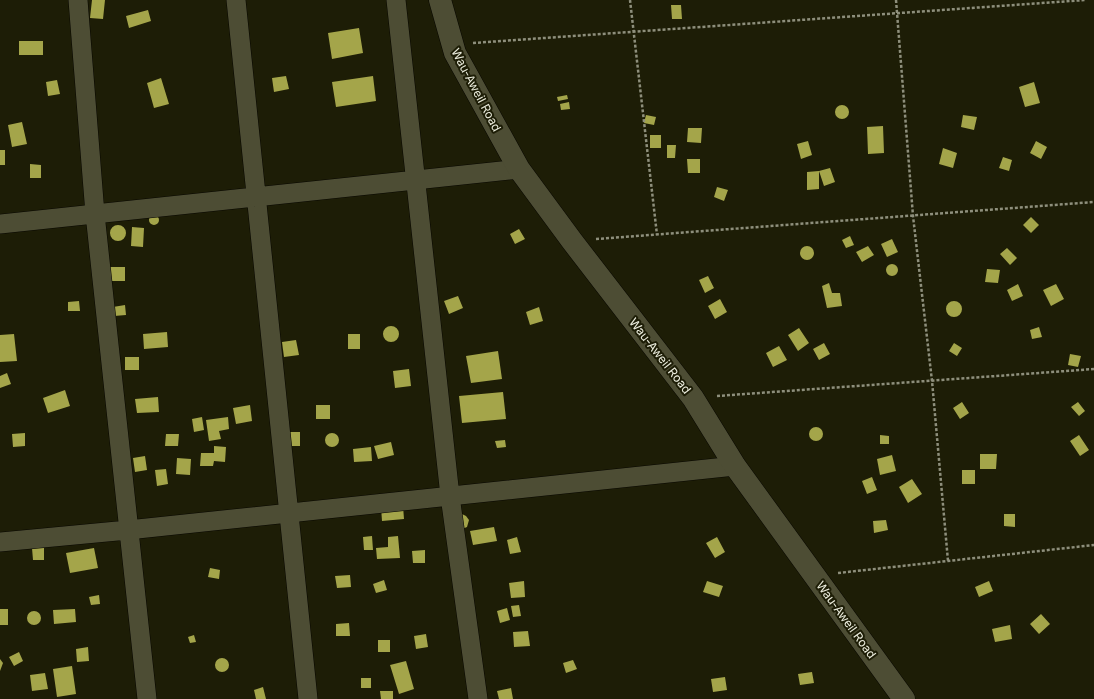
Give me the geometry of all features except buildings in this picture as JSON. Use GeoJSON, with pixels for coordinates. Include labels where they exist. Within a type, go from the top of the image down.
{"type":"FeatureCollection","features":[{"type":"Feature","properties":{"kind":"street"},"geometry":{"type":"LineString","coordinates":[[78,0],[95,214],[147,699]]}},
{"type":"Feature","properties":{"kind":"street"},"geometry":{"type":"LineString","coordinates":[[236,0],[308,699]]}},
{"type":"Feature","properties":{"kind":"street"},"geometry":{"type":"LineString","coordinates":[[396,0],[450,496],[478,699]]}},
{"type":"Feature","properties":{"kind":"street","name":"Wau-Aweil Road"},"geometry":{"type":"LineString","coordinates":[[440,0],[455,53],[519,170],[693,398],[735,466],[904,699]]}},
{"type":"Feature","properties":{"kind":"street"},"geometry":{"type":"LineString","coordinates":[[0,224],[519,170]]}},
{"type":"Feature","properties":{"kind":"street"},"geometry":{"type":"LineString","coordinates":[[0,542],[128,530],[735,466]]}},
{"type":"Feature","properties":{"kind":"path"},"geometry":{"type":"LineString","coordinates":[[630,0],[657,235]]}},
{"type":"Feature","properties":{"kind":"path"},"geometry":{"type":"LineString","coordinates":[[896,0],[913,216],[932,381],[948,561]]}},
{"type":"Feature","properties":{"kind":"path"},"geometry":{"type":"LineString","coordinates":[[452,44],[1085,0]]}},
{"type":"Feature","properties":{"kind":"path"},"geometry":{"type":"LineString","coordinates":[[572,241],[1094,202]]}},
{"type":"Feature","properties":{"kind":"path"},"geometry":{"type":"LineString","coordinates":[[693,398],[1094,369]]}},
{"type":"Feature","properties":{"kind":"path"},"geometry":{"type":"LineString","coordinates":[[814,576],[1094,545]]}}]}
